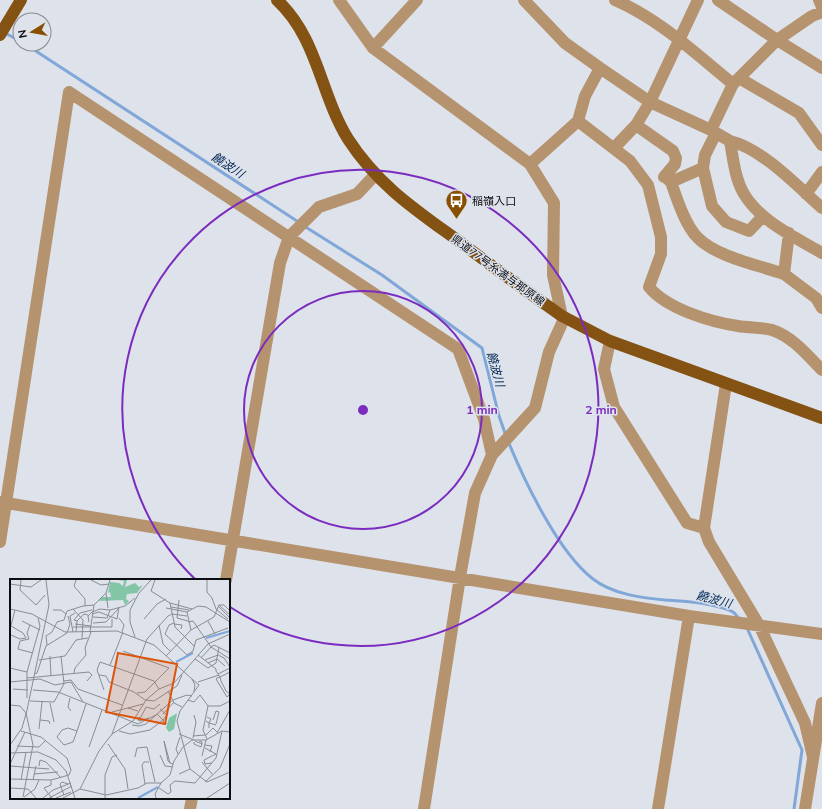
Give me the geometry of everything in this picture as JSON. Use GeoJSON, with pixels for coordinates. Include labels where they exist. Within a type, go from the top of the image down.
{"type":"FeatureCollection","features":[{"type":"Feature","properties":{"kind":"main road"},"geometry":{"type":"LineString","coordinates":[[0,35],[21,0]]}},
{"type":"Feature","properties":{"kind":"main road","name":"県道77号糸満与那原線"},"geometry":{"type":"LineString","coordinates":[[277,0],[298,24],[316,59],[326,92],[348,138],[375,175],[410,206],[562,316],[610,341],[822,418]]}},
{"type":"Feature","properties":{"kind":"street"},"geometry":{"type":"LineString","coordinates":[[338,0],[373,48],[530,164],[554,204],[553,275],[563,322],[549,352],[535,408],[492,455],[476,492],[460,577],[424,809]]}},
{"type":"Feature","properties":{"kind":"street"},"geometry":{"type":"LineString","coordinates":[[373,48],[417,0]]}},
{"type":"Feature","properties":{"kind":"street"},"geometry":{"type":"LineString","coordinates":[[524,0],[565,43],[600,68],[650,102],[714,131],[730,141],[742,144],[775,167],[822,208]]}},
{"type":"Feature","properties":{"kind":"street"},"geometry":{"type":"LineString","coordinates":[[615,0],[634,8],[736,81],[799,114],[822,145]]}},
{"type":"Feature","properties":{"kind":"street"},"geometry":{"type":"LineString","coordinates":[[614,148],[636,125],[650,102],[698,0]]}},
{"type":"Feature","properties":{"kind":"street"},"geometry":{"type":"LineString","coordinates":[[718,0],[822,68]]}},
{"type":"Feature","properties":{"kind":"street"},"geometry":{"type":"LineString","coordinates":[[819,0],[822,7]]}},
{"type":"Feature","properties":{"kind":"street"},"geometry":{"type":"LineString","coordinates":[[763,216],[749,231],[726,222],[712,206],[703,168],[705,155],[736,81],[777,40],[812,16],[822,12]]}},
{"type":"Feature","properties":{"kind":"street"},"geometry":{"type":"LineString","coordinates":[[530,164],[578,121],[585,96],[600,68]]}},
{"type":"Feature","properties":{"kind":"street"},"geometry":{"type":"LineString","coordinates":[[0,542],[3,502],[69,92],[458,349],[484,419],[492,455]]}},
{"type":"Feature","properties":{"kind":"street"},"geometry":{"type":"LineString","coordinates":[[578,121],[630,161],[648,185],[661,237],[661,254],[650,287],[654,292],[672,304],[702,317],[738,326],[771,330],[790,338],[822,370]]}},
{"type":"Feature","properties":{"kind":"street"},"geometry":{"type":"LineString","coordinates":[[636,125],[673,151],[676,158],[675,164],[668,179],[683,212],[697,237],[713,250],[784,274],[816,298],[822,308]]}},
{"type":"Feature","properties":{"kind":"street"},"geometry":{"type":"LineString","coordinates":[[730,141],[736,171],[743,194],[758,213],[789,234],[822,253]]}},
{"type":"Feature","properties":{"kind":"street"},"geometry":{"type":"LineString","coordinates":[[648,185],[703,168]]}},
{"type":"Feature","properties":{"kind":"street"},"geometry":{"type":"LineString","coordinates":[[806,194],[822,172]]}},
{"type":"Feature","properties":{"kind":"street"},"geometry":{"type":"LineString","coordinates":[[226,579],[280,263],[288,237],[319,207],[357,194],[375,175]]}},
{"type":"Feature","properties":{"kind":"street"},"geometry":{"type":"LineString","coordinates":[[784,274],[789,234]]}},
{"type":"Feature","properties":{"kind":"street"},"geometry":{"type":"LineString","coordinates":[[610,341],[604,369],[614,408],[687,523],[704,528]]}},
{"type":"Feature","properties":{"kind":"street"},"geometry":{"type":"LineString","coordinates":[[726,384],[704,528],[709,542],[759,625],[805,723],[813,757]]}},
{"type":"Feature","properties":{"kind":"street"},"geometry":{"type":"LineString","coordinates":[[3,502],[689,616],[822,634]]}},
{"type":"Feature","properties":{"kind":"street"},"geometry":{"type":"LineString","coordinates":[[658,809],[689,616]]}},
{"type":"Feature","properties":{"kind":"street"},"geometry":{"type":"LineString","coordinates":[[805,809],[822,703]]}},
{"type":"Feature","properties":{"kind":"street"},"geometry":{"type":"LineString","coordinates":[[190,809],[192,799]]}},
{"type":"Feature","properties":{"kind":"waterway","name":"饒波川"},"geometry":{"type":"LineString","coordinates":[[5,33],[12,37]]}},
{"type":"Feature","properties":{"kind":"waterway","name":"饒波川"},"geometry":{"type":"LineString","coordinates":[[37,52],[300,223]]}},
{"type":"Feature","properties":{"kind":"waterway","name":"饒波川"},"geometry":{"type":"LineString","coordinates":[[304,226],[382,275],[482,348],[499,416],[506,436]]}},
{"type":"Feature","properties":{"kind":"waterway","name":"饒波川"},"geometry":{"type":"LineString","coordinates":[[508,441],[533,496],[555,534],[567,552],[593,579],[618,592],[647,598],[707,604],[724,608],[735,614],[739,619]]}},
{"type":"Feature","properties":{"kind":"waterway","name":"饒波川"},"geometry":{"type":"LineString","coordinates":[[747,628],[802,750],[794,809]]}},
{"type":"Feature","properties":{"kind":"place","name":"稲嶺入口"},"geometry":{"type":"Point","coordinates":[456,220]}}]}
